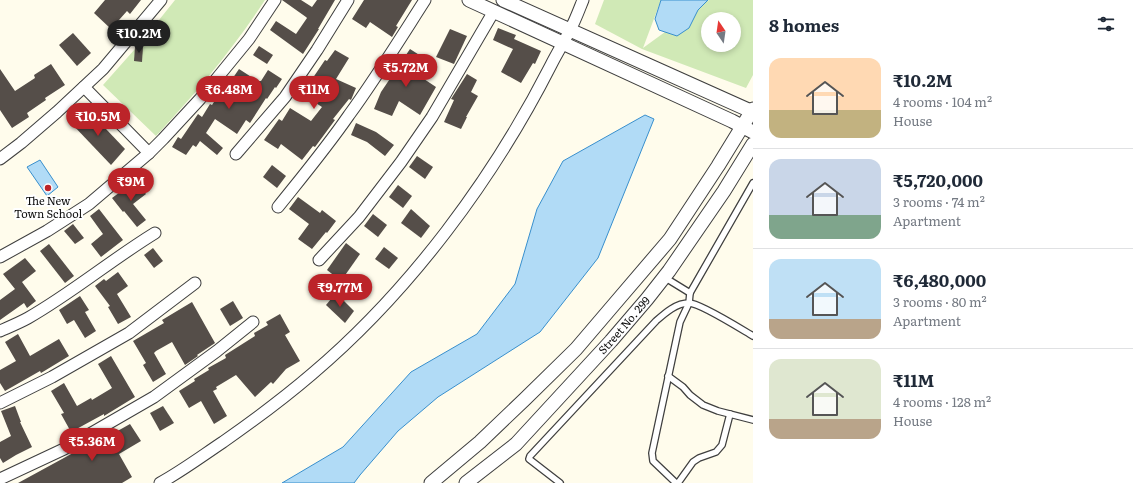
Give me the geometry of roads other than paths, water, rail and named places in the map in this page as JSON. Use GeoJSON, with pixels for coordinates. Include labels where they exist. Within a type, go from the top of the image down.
{"type":"FeatureCollection","features":[{"type":"Feature","properties":{"kind":"street"},"geometry":{"type":"LineString","coordinates":[[0,159],[31,134],[103,69],[161,0]]}},
{"type":"Feature","properties":{"kind":"street"},"geometry":{"type":"LineString","coordinates":[[0,257],[47,231],[89,204],[149,153],[200,100],[249,39],[275,0]]}},
{"type":"Feature","properties":{"kind":"street"},"geometry":{"type":"LineString","coordinates":[[236,154],[285,97],[317,50],[348,0]]}},
{"type":"Feature","properties":{"kind":"street"},"geometry":{"type":"LineString","coordinates":[[278,207],[349,116],[425,0]]}},
{"type":"Feature","properties":{"kind":"street"},"geometry":{"type":"LineString","coordinates":[[469,0],[748,129]]}},
{"type":"Feature","properties":{"kind":"street"},"geometry":{"type":"LineString","coordinates":[[431,483],[480,442],[576,350],[670,239],[718,166],[748,129],[753,111],[503,0]]}},
{"type":"Feature","properties":{"kind":"street"},"geometry":{"type":"LineString","coordinates":[[160,483],[176,474],[243,428],[312,374],[363,326],[415,270],[468,201],[503,150],[536,95],[570,30],[583,0]]}},
{"type":"Feature","properties":{"kind":"street"},"geometry":{"type":"LineString","coordinates":[[319,260],[359,217],[401,162],[432,117],[494,12]]}},
{"type":"Feature","properties":{"kind":"street"},"geometry":{"type":"LineString","coordinates":[[84,87],[149,153]]}},
{"type":"Feature","properties":{"kind":"street","name":"Street No. 299"},"geometry":{"type":"LineString","coordinates":[[472,481],[516,444],[611,341],[664,277],[724,191],[753,144]]}},
{"type":"Feature","properties":{"kind":"street"},"geometry":{"type":"LineString","coordinates":[[0,331],[27,318],[71,290],[129,249],[155,234]]}},
{"type":"Feature","properties":{"kind":"street"},"geometry":{"type":"LineString","coordinates":[[0,403],[52,377],[129,333],[195,282]]}},
{"type":"Feature","properties":{"kind":"street"},"geometry":{"type":"LineString","coordinates":[[0,479],[64,450],[154,397],[217,351],[253,322]]}},
{"type":"Feature","properties":{"kind":"lane"},"geometry":{"type":"LineString","coordinates":[[730,414],[722,445],[716,452],[699,458],[693,462],[677,483],[653,461],[652,453],[668,376],[680,322],[689,303],[690,293],[753,183]]}},
{"type":"Feature","properties":{"kind":"lane"},"geometry":{"type":"LineString","coordinates":[[664,277],[690,293]]}},
{"type":"Feature","properties":{"kind":"lane"},"geometry":{"type":"LineString","coordinates":[[560,483],[530,459],[530,456],[667,311],[689,303],[706,309],[753,336]]}},
{"type":"Feature","properties":{"kind":"lane"},"geometry":{"type":"LineString","coordinates":[[668,376],[683,387],[703,406],[753,420]]}},
{"type":"Feature","properties":{"kind":"water"},"geometry":{"type":"Polygon","coordinates":[[[661,0],[708,0],[698,10],[689,28],[677,36],[659,30],[655,19],[661,0]]]}},
{"type":"Feature","properties":{"kind":"water"},"geometry":{"type":"Polygon","coordinates":[[[645,115],[654,119],[598,258],[540,332],[438,397],[398,431],[354,483],[282,483],[343,447],[411,372],[477,334],[515,284],[537,209],[563,161],[645,115]]]}},
{"type":"Feature","properties":{"kind":"water"},"geometry":{"type":"Polygon","coordinates":[[[40,160],[58,187],[47,196],[27,167],[40,160]]]}},
{"type":"Feature","properties":{"kind":"place","name":"The New Town School"},"geometry":{"type":"Point","coordinates":[48,188]}}]}
